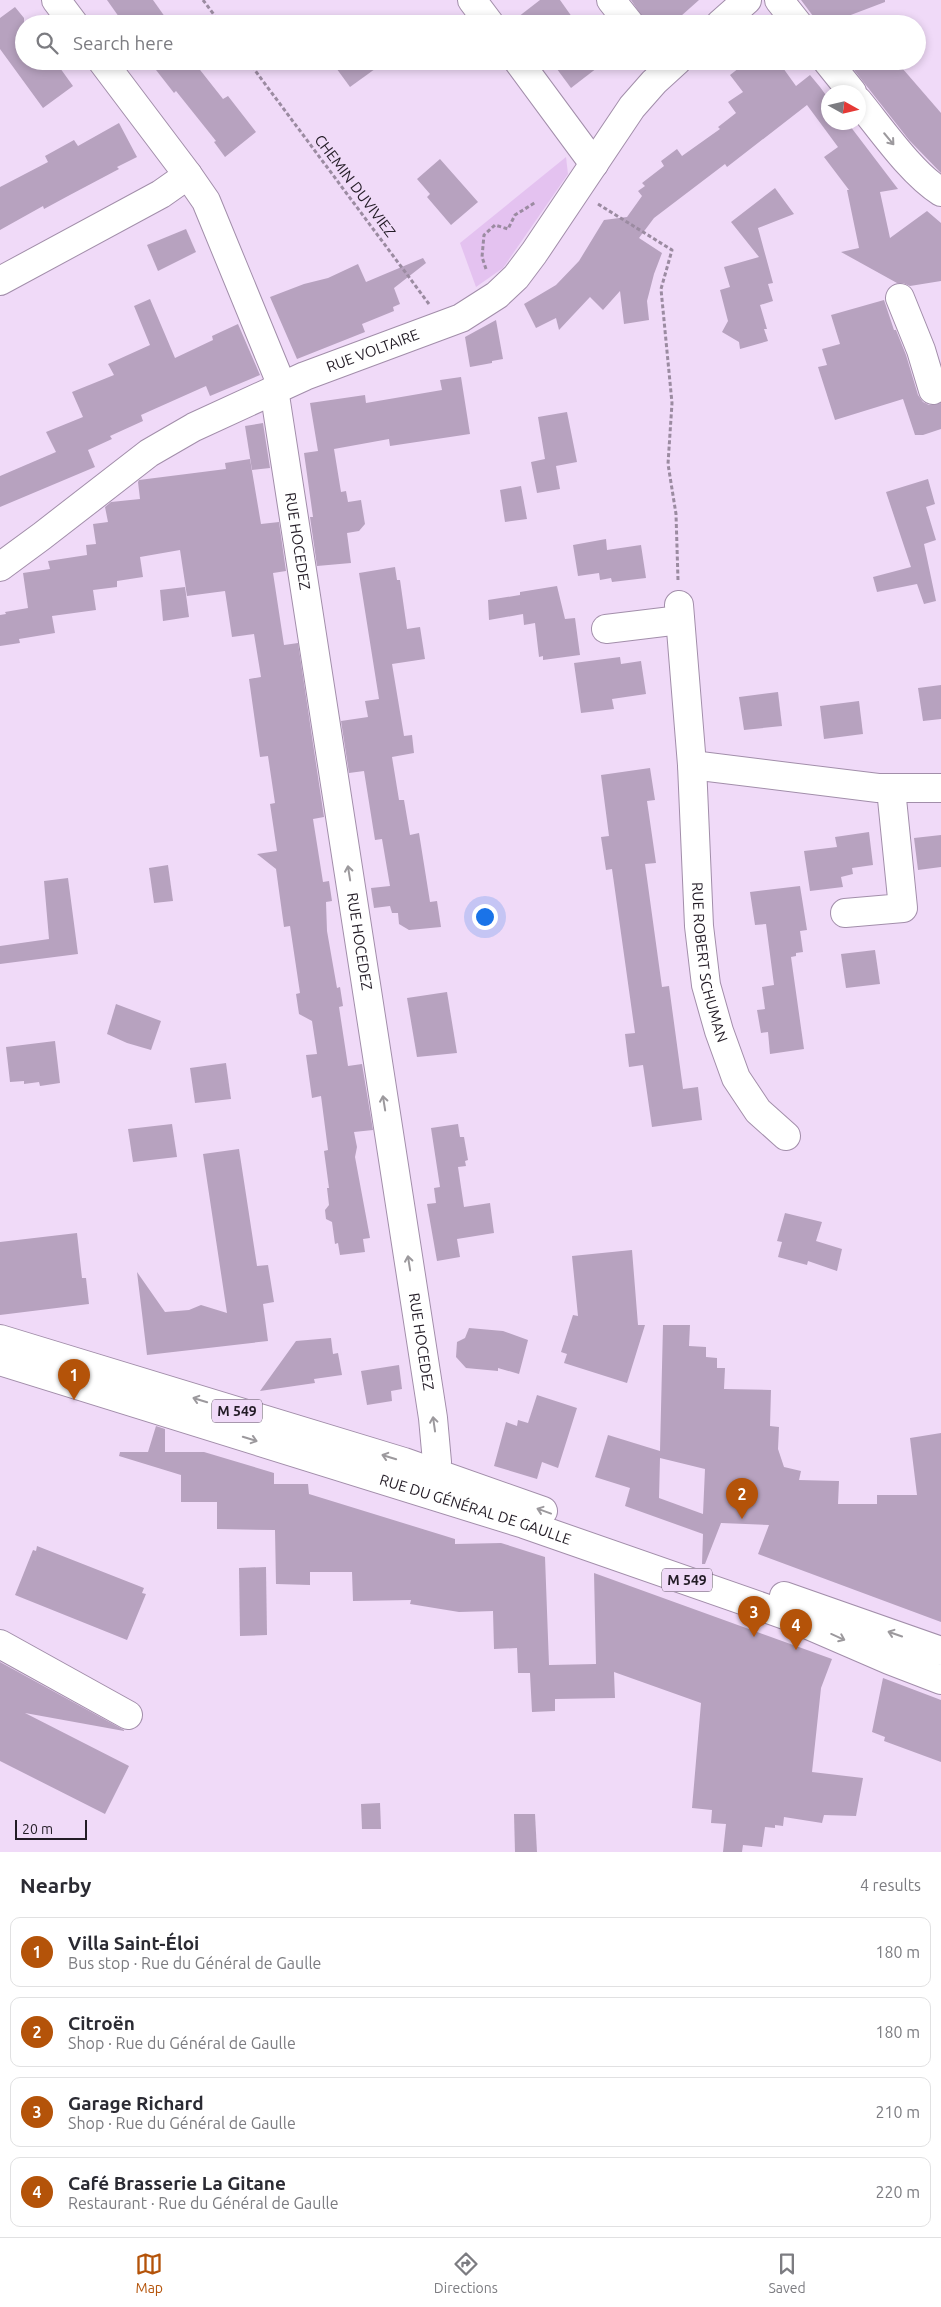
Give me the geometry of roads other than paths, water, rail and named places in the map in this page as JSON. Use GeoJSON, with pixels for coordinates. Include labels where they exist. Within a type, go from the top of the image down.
{"type":"FeatureCollection","features":[{"type":"Feature","properties":{"kind":"street"},"geometry":{"type":"LineString","coordinates":[[56,0],[67,15]]}},
{"type":"Feature","properties":{"kind":"street"},"geometry":{"type":"LineString","coordinates":[[472,0],[483,15]]}},
{"type":"Feature","properties":{"kind":"street"},"geometry":{"type":"LineString","coordinates":[[611,0],[623,15]]}},
{"type":"Feature","properties":{"kind":"street"},"geometry":{"type":"LineString","coordinates":[[730,15],[747,0]]}},
{"type":"Feature","properties":{"kind":"street"},"geometry":{"type":"LineString","coordinates":[[779,0],[791,15]]}},
{"type":"Feature","properties":{"kind":"street","name":"RUE HOCEDEZ"},"geometry":{"type":"LineString","coordinates":[[109,70],[199,190],[212,215],[278,388],[432,1408],[437,1449],[432,1482]]}},
{"type":"Feature","properties":{"kind":"street"},"geometry":{"type":"LineString","coordinates":[[525,70],[594,164]]}},
{"type":"Feature","properties":{"kind":"street","name":"RUE VOLTAIRE"},"geometry":{"type":"LineString","coordinates":[[0,567],[149,453],[194,427],[278,388],[444,325],[473,312],[496,295],[521,271],[632,107],[662,70]]}},
{"type":"Feature","properties":{"kind":"street"},"geometry":{"type":"LineString","coordinates":[[834,70],[846,85]]}},
{"type":"Feature","properties":{"kind":"street"},"geometry":{"type":"LineString","coordinates":[[866,111],[902,155],[930,184],[941,192]]}},
{"type":"Feature","properties":{"kind":"street"},"geometry":{"type":"LineString","coordinates":[[0,281],[161,194],[188,175]]}},
{"type":"Feature","properties":{"kind":"street"},"geometry":{"type":"LineString","coordinates":[[900,298],[931,346],[933,390]]}},
{"type":"Feature","properties":{"kind":"street","name":"RUE ROBERT SCHUMAN"},"geometry":{"type":"LineString","coordinates":[[606,629],[679,612],[692,765],[700,932],[704,971],[712,1009],[727,1055],[746,1096],[758,1111],[786,1136]]}},
{"type":"Feature","properties":{"kind":"street"},"geometry":{"type":"LineString","coordinates":[[692,765],[891,789],[941,788]]}},
{"type":"Feature","properties":{"kind":"street"},"geometry":{"type":"LineString","coordinates":[[845,913],[903,908],[891,789]]}},
{"type":"Feature","properties":{"kind":"street","name":"RUE DU GÉNÉRAL DE GAULLE"},"geometry":{"type":"LineString","coordinates":[[0,1339],[941,1651]]}},
{"type":"Feature","properties":{"kind":"street","name":"RUE DU GÉNÉRAL DE GAULLE"},"geometry":{"type":"LineString","coordinates":[[0,1361],[432,1482],[794,1618],[888,1660],[941,1680]]}},
{"type":"Feature","properties":{"kind":"street"},"geometry":{"type":"LineString","coordinates":[[0,1644],[128,1715]]}},
{"type":"Feature","properties":{"kind":"place","name":"Villa Saint-Éloi"},"geometry":{"type":"Point","coordinates":[74,1400]}},
{"type":"Feature","properties":{"kind":"place","name":"Citroën"},"geometry":{"type":"Point","coordinates":[742,1519]}},
{"type":"Feature","properties":{"kind":"place","name":"Garage Richard"},"geometry":{"type":"Point","coordinates":[754,1637]}},
{"type":"Feature","properties":{"kind":"place","name":"Café Brasserie La Gitane"},"geometry":{"type":"Point","coordinates":[796,1650]}}]}
